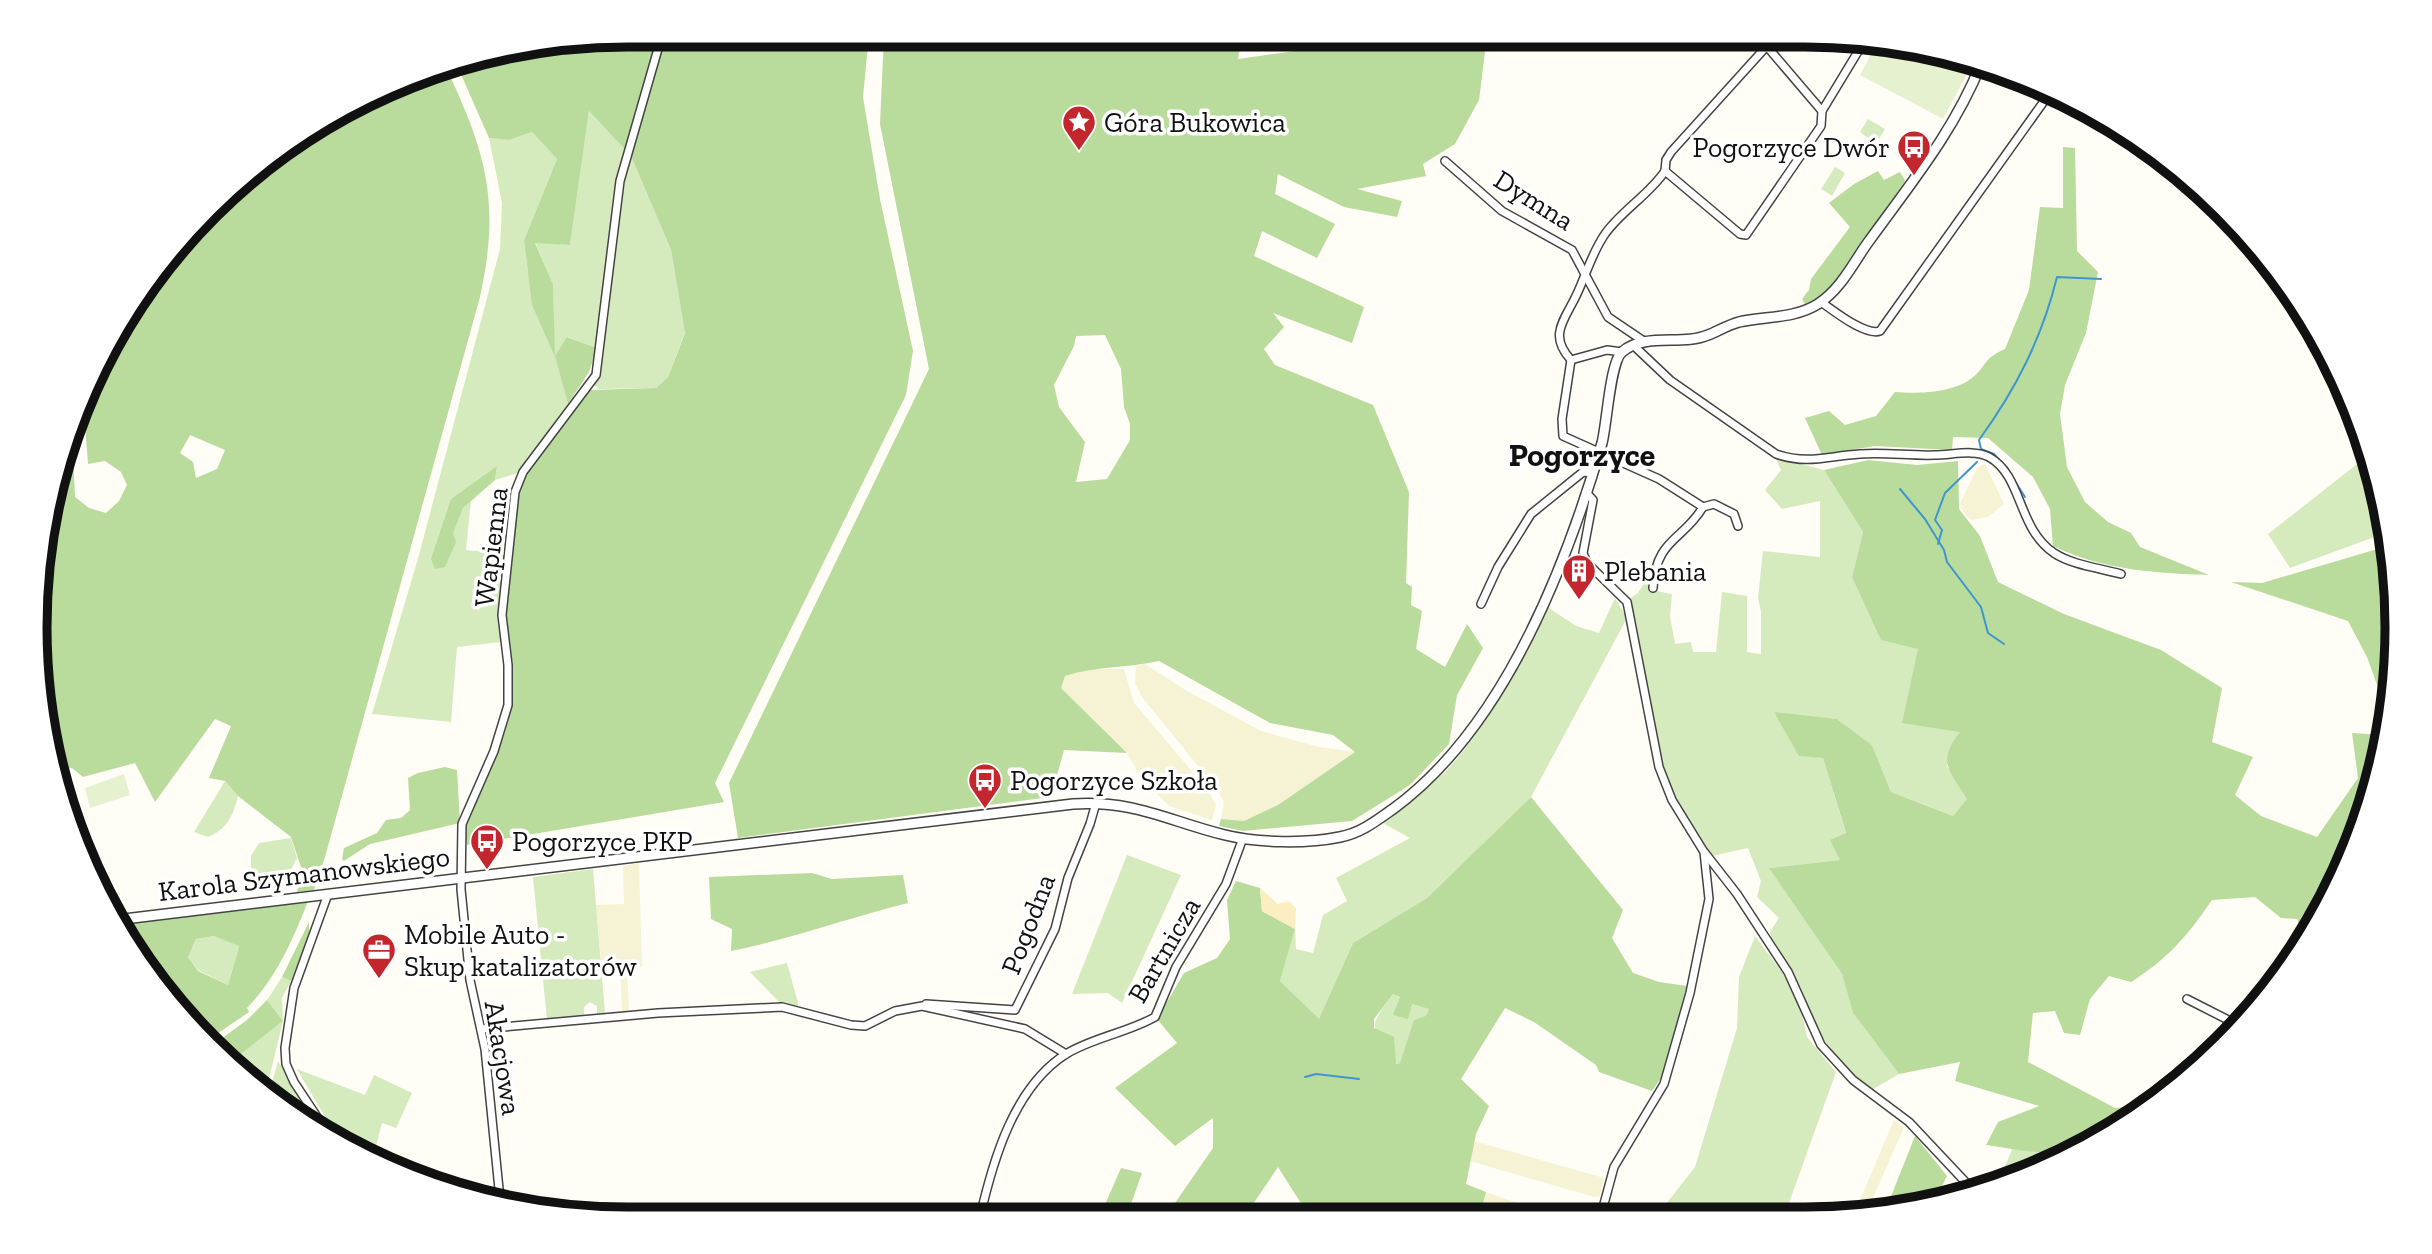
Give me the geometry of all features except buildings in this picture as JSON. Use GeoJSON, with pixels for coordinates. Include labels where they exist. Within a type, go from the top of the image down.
{"type":"FeatureCollection","features":[{"type":"Feature","properties":{"kind":"street","name":"Wapienna"},"geometry":{"type":"LineString","coordinates":[[462,878],[462,824],[494,751],[508,705],[502,615],[515,492],[523,472],[596,375],[620,181],[659,47]]}},
{"type":"Feature","properties":{"kind":"street"},"geometry":{"type":"LineString","coordinates":[[1703,507],[1659,480],[1563,436],[1562,419],[1572,360],[1558,338],[1559,327],[1606,233],[1665,171],[1666,160],[1671,152],[1766,47],[1822,111]]}},
{"type":"Feature","properties":{"kind":"street"},"geometry":{"type":"LineString","coordinates":[[1665,171],[1740,234],[1746,235],[1821,126],[1822,111],[1860,50]]}},
{"type":"Feature","properties":{"kind":"street"},"geometry":{"type":"LineString","coordinates":[[1572,360],[1607,349],[1622,352],[1645,342],[1693,340],[1739,322],[1799,312],[1821,302],[1849,273],[1868,243],[1922,174],[1948,133],[1977,74]]}},
{"type":"Feature","properties":{"kind":"street"},"geometry":{"type":"LineString","coordinates":[[1821,302],[1864,328],[1880,331],[2046,100]]}},
{"type":"Feature","properties":{"kind":"street","name":"Dymna"},"geometry":{"type":"LineString","coordinates":[[1445,161],[1502,211],[1566,244],[1579,260],[1608,317],[1645,342]]}},
{"type":"Feature","properties":{"kind":"street"},"geometry":{"type":"LineString","coordinates":[[1633,345],[1670,380],[1776,454],[1803,462],[1870,453],[1976,454],[1988,457],[2011,480],[2026,523],[2054,553],[2121,574]]}},
{"type":"Feature","properties":{"kind":"street","name":"Karola Szymanowskiego"},"geometry":{"type":"LineString","coordinates":[[126,919],[1096,803],[1142,808],[1243,838],[1332,838],[1351,834],[1368,827],[1416,793],[1438,772],[1501,690],[1560,564],[1586,492],[1608,421],[1616,362],[1622,352]]}},
{"type":"Feature","properties":{"kind":"street"},"geometry":{"type":"LineString","coordinates":[[1481,604],[1498,567],[1531,514],[1583,472],[1592,473]]}},
{"type":"Feature","properties":{"kind":"street"},"geometry":{"type":"LineString","coordinates":[[1586,492],[1593,500],[1583,553],[1587,563],[1627,602],[1659,767],[1672,800],[1704,852],[1737,894],[1788,972],[1821,1045],[1853,1080],[1909,1122],[1967,1183]]}},
{"type":"Feature","properties":{"kind":"street"},"geometry":{"type":"LineString","coordinates":[[1653,588],[1655,572],[1667,544],[1693,523],[1703,507],[1714,504],[1734,514],[1738,526]]}},
{"type":"Feature","properties":{"kind":"street","name":"Pogodna"},"geometry":{"type":"LineString","coordinates":[[922,1006],[1016,1010],[1055,929],[1068,878],[1096,803]]}},
{"type":"Feature","properties":{"kind":"street","name":"Bartnicza"},"geometry":{"type":"LineString","coordinates":[[983,1207],[997,1161],[1024,1096],[1066,1054],[1155,1017],[1176,967],[1226,884],[1243,838]]}},
{"type":"Feature","properties":{"kind":"street"},"geometry":{"type":"LineString","coordinates":[[1603,1207],[1614,1167],[1664,1084],[1678,1039],[1708,912],[1704,852]]}},
{"type":"Feature","properties":{"kind":"street","name":"Akacjowa"},"geometry":{"type":"LineString","coordinates":[[462,878],[470,980],[481,1029],[498,1192]]}},
{"type":"Feature","properties":{"kind":"street"},"geometry":{"type":"LineString","coordinates":[[317,1116],[294,1082],[286,1064],[285,1048],[294,988],[328,894]]}},
{"type":"Feature","properties":{"kind":"street"},"geometry":{"type":"LineString","coordinates":[[2187,999],[2230,1021]]}},
{"type":"Feature","properties":{"kind":"street"},"geometry":{"type":"LineString","coordinates":[[481,1029],[645,1014],[782,1007],[850,1025],[865,1026],[895,1010],[922,1006],[1025,1029],[1066,1054]]}},
{"type":"Feature","properties":{"kind":"shaded area"},"geometry":{"type":"Polygon","coordinates":[[[1985,464],[2004,504],[1988,517],[1971,520],[1965,515],[1960,504],[1977,468],[1985,464]]]}},
{"type":"Feature","properties":{"kind":"shaded area"},"geometry":{"type":"Polygon","coordinates":[[[1145,664],[1187,691],[1261,731],[1319,747],[1356,752],[1278,805],[1244,821],[1221,819],[1224,802],[1216,788],[1142,697],[1135,683],[1136,666],[1145,664]]]}},
{"type":"Feature","properties":{"kind":"shaded area"},"geometry":{"type":"Polygon","coordinates":[[[1088,669],[1124,669],[1134,703],[1207,789],[1216,805],[1212,820],[1169,806],[1140,776],[1127,753],[1061,688],[1065,676],[1088,669]]]}},
{"type":"Feature","properties":{"kind":"shaded area"},"geometry":{"type":"Polygon","coordinates":[[[639,863],[642,967],[627,969],[629,1012],[622,1013],[620,960],[601,961],[596,905],[624,904],[623,866],[639,863]]]}},
{"type":"Feature","properties":{"kind":"shaded area"},"geometry":{"type":"Polygon","coordinates":[[[1894,1120],[1904,1127],[1871,1203],[1858,1204],[1894,1120]]]}},
{"type":"Feature","properties":{"kind":"shaded area"},"geometry":{"type":"Polygon","coordinates":[[[1474,1141],[1604,1178],[1600,1196],[1594,1197],[1470,1161],[1474,1141]]]}},
{"type":"Feature","properties":{"kind":"shaded area"},"geometry":{"type":"Polygon","coordinates":[[[1486,1192],[1523,1205],[1523,1207],[1482,1207],[1486,1192]]]}},
{"type":"Feature","properties":{"kind":"green space"},"geometry":{"type":"Polygon","coordinates":[[[655,47],[626,151],[589,111],[570,245],[535,243],[553,284],[555,356],[567,337],[597,348],[589,372],[568,404],[555,357],[532,305],[524,240],[557,159],[532,132],[509,140],[489,138],[460,72],[514,58],[551,52],[589,48],[655,47]]]}},
{"type":"Feature","properties":{"kind":"green space"},"geometry":{"type":"Polygon","coordinates":[[[663,47],[868,47],[863,97],[880,199],[913,351],[906,395],[715,783],[724,802],[467,845],[464,824],[504,735],[512,705],[505,613],[518,492],[526,474],[588,390],[656,388],[668,377],[685,333],[671,250],[631,156],[663,47]]]}},
{"type":"Feature","properties":{"kind":"green space"},"geometry":{"type":"Polygon","coordinates":[[[883,47],[1240,47],[1238,59],[1318,47],[1486,47],[1479,100],[1455,144],[1423,164],[1426,176],[1357,189],[1402,201],[1397,217],[1344,207],[1278,174],[1275,194],[1335,224],[1317,258],[1262,231],[1254,256],[1364,307],[1352,343],[1273,313],[1284,327],[1264,349],[1275,365],[1373,405],[1409,492],[1406,583],[1412,587],[1411,605],[1422,611],[1416,649],[1445,667],[1467,624],[1483,648],[1457,695],[1449,744],[1410,785],[1352,821],[1243,831],[1219,826],[1221,819],[1244,821],[1278,805],[1355,752],[1333,735],[1270,723],[1159,661],[1088,670],[1065,676],[1061,688],[1127,753],[1064,750],[1051,797],[738,838],[729,783],[929,369],[880,124],[883,47]],[[1105,335],[1076,336],[1074,346],[1054,385],[1059,407],[1085,442],[1076,482],[1107,479],[1130,440],[1130,424],[1124,407],[1121,369],[1105,335]]]}},
{"type":"Feature","properties":{"kind":"green space"},"geometry":{"type":"Polygon","coordinates":[[[1873,51],[1918,58],[1969,71],[1943,119],[1860,75],[1873,51]]]}},
{"type":"Feature","properties":{"kind":"green space"},"geometry":{"type":"Polygon","coordinates":[[[450,75],[471,125],[486,178],[489,232],[486,263],[480,297],[314,890],[297,892],[302,870],[291,837],[238,796],[225,781],[209,778],[231,726],[215,719],[155,802],[135,763],[83,777],[72,768],[65,767],[52,703],[47,627],[48,589],[58,514],[73,457],[75,497],[89,508],[106,513],[119,501],[127,485],[121,472],[105,461],[88,464],[85,425],[107,371],[145,305],[167,274],[217,217],[274,167],[337,125],[405,91],[450,75]],[[190,435],[180,453],[193,462],[196,478],[217,469],[225,450],[190,435]]]}},
{"type":"Feature","properties":{"kind":"green space"},"geometry":{"type":"Polygon","coordinates":[[[589,111],[626,151],[597,348],[568,337],[555,357],[568,404],[518,473],[495,480],[497,467],[451,499],[453,534],[463,508],[471,500],[466,550],[504,554],[499,615],[501,642],[457,647],[451,722],[372,714],[419,555],[500,249],[502,203],[489,138],[509,140],[532,132],[557,159],[524,240],[528,272],[554,355],[553,284],[535,242],[570,245],[589,111]]]}},
{"type":"Feature","properties":{"kind":"green space"},"geometry":{"type":"Polygon","coordinates":[[[1868,119],[1885,129],[1876,144],[1860,132],[1868,119]]]}},
{"type":"Feature","properties":{"kind":"green space"},"geometry":{"type":"Polygon","coordinates":[[[2063,147],[2075,148],[2077,251],[2098,272],[2086,333],[2065,385],[2060,414],[2067,467],[2085,502],[2108,522],[2131,533],[2140,547],[2209,575],[2129,569],[2091,560],[2053,546],[2050,509],[2033,477],[1988,438],[1953,437],[1952,450],[1875,446],[1822,455],[1805,418],[1829,411],[1845,425],[1876,416],[1895,392],[1924,392],[1955,387],[1972,378],[1988,360],[2005,349],[2029,290],[2040,207],[2063,208],[2063,147]]]}},
{"type":"Feature","properties":{"kind":"green space"},"geometry":{"type":"Polygon","coordinates":[[[631,156],[671,250],[685,332],[668,377],[656,388],[600,389],[593,385],[602,361],[623,182],[631,156]]]}},
{"type":"Feature","properties":{"kind":"green space"},"geometry":{"type":"Polygon","coordinates":[[[1835,167],[1845,173],[1832,196],[1821,189],[1835,167]]]}},
{"type":"Feature","properties":{"kind":"green space"},"geometry":{"type":"Polygon","coordinates":[[[1878,171],[1884,180],[1900,172],[1905,180],[1903,192],[1830,290],[1806,306],[1802,299],[1809,290],[1811,279],[1850,227],[1829,203],[1854,184],[1878,171]]]}},
{"type":"Feature","properties":{"kind":"green space"},"geometry":{"type":"Polygon","coordinates":[[[1775,457],[1824,470],[1863,532],[1852,577],[1918,649],[1961,732],[1947,766],[1968,799],[1953,816],[1891,792],[1872,745],[1837,719],[1774,713],[1823,758],[1846,834],[1840,860],[1770,868],[1842,974],[1853,1013],[1899,1074],[1870,1091],[1845,1066],[1813,1026],[1801,988],[1772,942],[1770,932],[1779,918],[1757,897],[1761,881],[1748,848],[1712,856],[1667,783],[1629,599],[1638,593],[1652,570],[1651,590],[1672,594],[1670,616],[1675,644],[1691,642],[1693,652],[1716,652],[1722,592],[1747,596],[1747,652],[1761,654],[1761,612],[1758,598],[1763,551],[1820,557],[1820,501],[1782,509],[1765,490],[1781,470],[1775,457]]]}},
{"type":"Feature","properties":{"kind":"green space"},"geometry":{"type":"Polygon","coordinates":[[[1868,460],[1917,465],[1958,461],[1959,509],[1980,536],[1998,582],[2064,614],[2161,650],[2222,688],[2212,742],[2253,757],[2235,795],[2261,816],[2317,837],[2358,778],[2352,733],[2375,734],[2365,777],[2341,849],[2300,928],[2297,919],[2281,918],[2255,897],[2212,900],[2176,946],[2144,973],[2131,982],[2109,976],[2090,999],[2080,1035],[2064,1033],[2055,1011],[2033,1013],[2028,1062],[2115,1108],[2130,1107],[2050,1152],[1986,1145],[1998,1122],[2039,1106],[1955,1081],[1960,1062],[1899,1074],[1853,1013],[1842,974],[1769,868],[1840,860],[1830,840],[1846,833],[1823,758],[1799,756],[1774,712],[1837,719],[1872,745],[1891,792],[1953,816],[1967,799],[1951,773],[1947,759],[1960,732],[1902,723],[1918,649],[1881,640],[1852,577],[1863,532],[1824,470],[1868,460]]]}},
{"type":"Feature","properties":{"kind":"green space"},"geometry":{"type":"Polygon","coordinates":[[[2360,462],[2378,536],[2290,568],[2268,534],[2360,462]]]}},
{"type":"Feature","properties":{"kind":"green space"},"geometry":{"type":"Polygon","coordinates":[[[497,466],[495,480],[463,508],[453,534],[456,542],[445,567],[435,569],[431,559],[451,499],[497,466]]]}},
{"type":"Feature","properties":{"kind":"green space"},"geometry":{"type":"Polygon","coordinates":[[[2380,548],[2385,627],[2381,695],[2367,657],[2348,621],[2231,582],[2262,583],[2380,548]]]}},
{"type":"Feature","properties":{"kind":"green space"},"geometry":{"type":"Polygon","coordinates":[[[1615,598],[1627,618],[1531,797],[1427,898],[1353,943],[1319,1020],[1280,981],[1295,929],[1296,949],[1313,953],[1323,915],[1347,901],[1336,878],[1410,838],[1381,822],[1438,779],[1461,754],[1502,693],[1546,606],[1576,626],[1599,633],[1615,598]]]}},
{"type":"Feature","properties":{"kind":"green space"},"geometry":{"type":"Polygon","coordinates":[[[445,767],[457,770],[460,823],[370,844],[344,861],[342,859],[344,848],[377,833],[386,820],[401,818],[410,810],[408,778],[445,767]]]}},
{"type":"Feature","properties":{"kind":"green space"},"geometry":{"type":"Polygon","coordinates":[[[124,774],[130,795],[90,808],[85,788],[124,774]]]}},
{"type":"Feature","properties":{"kind":"green space"},"geometry":{"type":"Polygon","coordinates":[[[225,781],[238,796],[228,821],[208,837],[194,832],[225,781]]]}},
{"type":"Feature","properties":{"kind":"green space"},"geometry":{"type":"Polygon","coordinates":[[[1531,797],[1623,910],[1612,938],[1633,973],[1659,982],[1687,986],[1661,1078],[1652,1091],[1599,1072],[1596,1065],[1534,1022],[1505,1008],[1461,1079],[1489,1106],[1476,1134],[1466,1184],[1486,1192],[1482,1207],[1303,1207],[1278,1167],[1251,1207],[1172,1207],[1213,1148],[1213,1118],[1175,1146],[1115,1088],[1177,1043],[1157,1019],[1184,973],[1217,958],[1230,939],[1227,900],[1236,881],[1260,888],[1262,911],[1295,929],[1280,981],[1319,1019],[1353,943],[1427,898],[1531,797]],[[1393,994],[1374,1019],[1374,1028],[1394,1037],[1396,1064],[1400,1063],[1414,1020],[1426,1016],[1429,1009],[1412,1004],[1408,1019],[1393,1015],[1400,997],[1393,994]]]}},
{"type":"Feature","properties":{"kind":"green space"},"geometry":{"type":"Polygon","coordinates":[[[291,838],[297,858],[285,881],[251,871],[251,856],[259,843],[291,838]]]}},
{"type":"Feature","properties":{"kind":"green space"},"geometry":{"type":"Polygon","coordinates":[[[1127,855],[1181,875],[1122,1003],[1108,993],[1072,994],[1127,855]]]}},
{"type":"Feature","properties":{"kind":"green space"},"geometry":{"type":"Polygon","coordinates":[[[593,869],[605,1013],[597,1014],[597,1006],[590,1002],[584,1007],[584,1016],[547,1020],[533,877],[593,869]]]}},
{"type":"Feature","properties":{"kind":"green space"},"geometry":{"type":"Polygon","coordinates":[[[812,873],[832,879],[903,875],[908,903],[776,941],[731,951],[732,929],[711,919],[709,877],[812,873]]]}},
{"type":"Feature","properties":{"kind":"green space"},"geometry":{"type":"Polygon","coordinates":[[[309,899],[283,957],[267,984],[247,1008],[249,1012],[215,1035],[167,980],[128,922],[309,899]],[[214,936],[196,939],[188,957],[198,971],[228,985],[239,946],[214,936]]]}},
{"type":"Feature","properties":{"kind":"green space"},"geometry":{"type":"Polygon","coordinates":[[[309,922],[309,935],[291,981],[282,977],[309,922]]]}},
{"type":"Feature","properties":{"kind":"green space"},"geometry":{"type":"Polygon","coordinates":[[[214,936],[239,945],[228,985],[198,970],[188,957],[196,939],[214,936]]]}},
{"type":"Feature","properties":{"kind":"green space"},"geometry":{"type":"Polygon","coordinates":[[[1755,936],[1784,975],[1800,1005],[1807,1037],[1836,1072],[1788,1207],[1664,1207],[1695,1167],[1737,1028],[1739,977],[1755,936]]]}},
{"type":"Feature","properties":{"kind":"green space"},"geometry":{"type":"Polygon","coordinates":[[[787,963],[798,1007],[782,1005],[750,972],[787,963]]]}},
{"type":"Feature","properties":{"kind":"green space"},"geometry":{"type":"Polygon","coordinates":[[[282,977],[291,981],[282,998],[283,1021],[267,1000],[282,977]]]}},
{"type":"Feature","properties":{"kind":"green space"},"geometry":{"type":"Polygon","coordinates":[[[1393,994],[1400,997],[1394,1015],[1412,1004],[1430,1009],[1400,1063],[1395,1064],[1375,1029],[1378,1015],[1393,994]]]}},
{"type":"Feature","properties":{"kind":"green space"},"geometry":{"type":"Polygon","coordinates":[[[267,1000],[283,1021],[238,1056],[220,1040],[247,1020],[267,1000]]]}},
{"type":"Feature","properties":{"kind":"green space"},"geometry":{"type":"Polygon","coordinates":[[[283,1021],[268,1082],[238,1056],[283,1021]]]}},
{"type":"Feature","properties":{"kind":"green space"},"geometry":{"type":"Polygon","coordinates":[[[278,1061],[309,1111],[305,1109],[271,1085],[278,1061]]]}},
{"type":"Feature","properties":{"kind":"green space"},"geometry":{"type":"Polygon","coordinates":[[[297,1069],[365,1095],[374,1075],[412,1093],[396,1128],[382,1123],[375,1149],[329,1124],[297,1069]]]}},
{"type":"Feature","properties":{"kind":"green space"},"geometry":{"type":"Polygon","coordinates":[[[1915,1136],[1947,1176],[1940,1191],[1889,1201],[1915,1136]]]}},
{"type":"Feature","properties":{"kind":"green space"},"geometry":{"type":"Polygon","coordinates":[[[2013,1147],[2041,1153],[2041,1157],[2003,1172],[2013,1147]]]}},
{"type":"Feature","properties":{"kind":"green space"},"geometry":{"type":"Polygon","coordinates":[[[1121,1168],[1142,1173],[1130,1207],[1104,1207],[1121,1168]]]}},
{"type":"Feature","properties":{"kind":"sand"},"geometry":{"type":"Polygon","coordinates":[[[1260,888],[1278,904],[1289,901],[1296,908],[1295,929],[1262,911],[1260,888]]]}},
{"type":"Feature","properties":{"kind":"waterway"},"geometry":{"type":"LineString","coordinates":[[1999,460],[1994,454],[1981,449],[1979,440],[2005,402],[2026,362],[2044,321],[2057,277],[2101,279]]}},
{"type":"Feature","properties":{"kind":"waterway"},"geometry":{"type":"LineString","coordinates":[[1938,544],[1942,530],[1935,520],[1945,493],[1977,462]]}},
{"type":"Feature","properties":{"kind":"waterway"},"geometry":{"type":"LineString","coordinates":[[2011,475],[2025,497]]}},
{"type":"Feature","properties":{"kind":"waterway"},"geometry":{"type":"LineString","coordinates":[[1900,489],[1925,519],[1944,550],[1947,562],[1981,607],[1988,633],[2004,644]]}},
{"type":"Feature","properties":{"kind":"waterway"},"geometry":{"type":"LineString","coordinates":[[1305,1077],[1316,1074],[1359,1079]]}},
{"type":"Feature","properties":{"kind":"place","name":"Góra Bukowica"},"geometry":{"type":"Point","coordinates":[1079,152]}},
{"type":"Feature","properties":{"kind":"place","name":"Pogorzyce Dwór"},"geometry":{"type":"Point","coordinates":[1914,177]}},
{"type":"Feature","properties":{"kind":"place","name":"Plebania"},"geometry":{"type":"Point","coordinates":[1579,601]}},
{"type":"Feature","properties":{"kind":"place","name":"Pogorzyce Szkoła"},"geometry":{"type":"Point","coordinates":[985,810]}},
{"type":"Feature","properties":{"kind":"place","name":"Pogorzyce PKP"},"geometry":{"type":"Point","coordinates":[487,871]}},
{"type":"Feature","properties":{"kind":"place","name":"Mobile Auto - Skup katalizatorów"},"geometry":{"type":"Point","coordinates":[379,980]}},
{"type":"Feature","properties":{"kind":"district","name":"Pogorzyce"},"geometry":{"type":"Point","coordinates":[1582,455]}}]}
